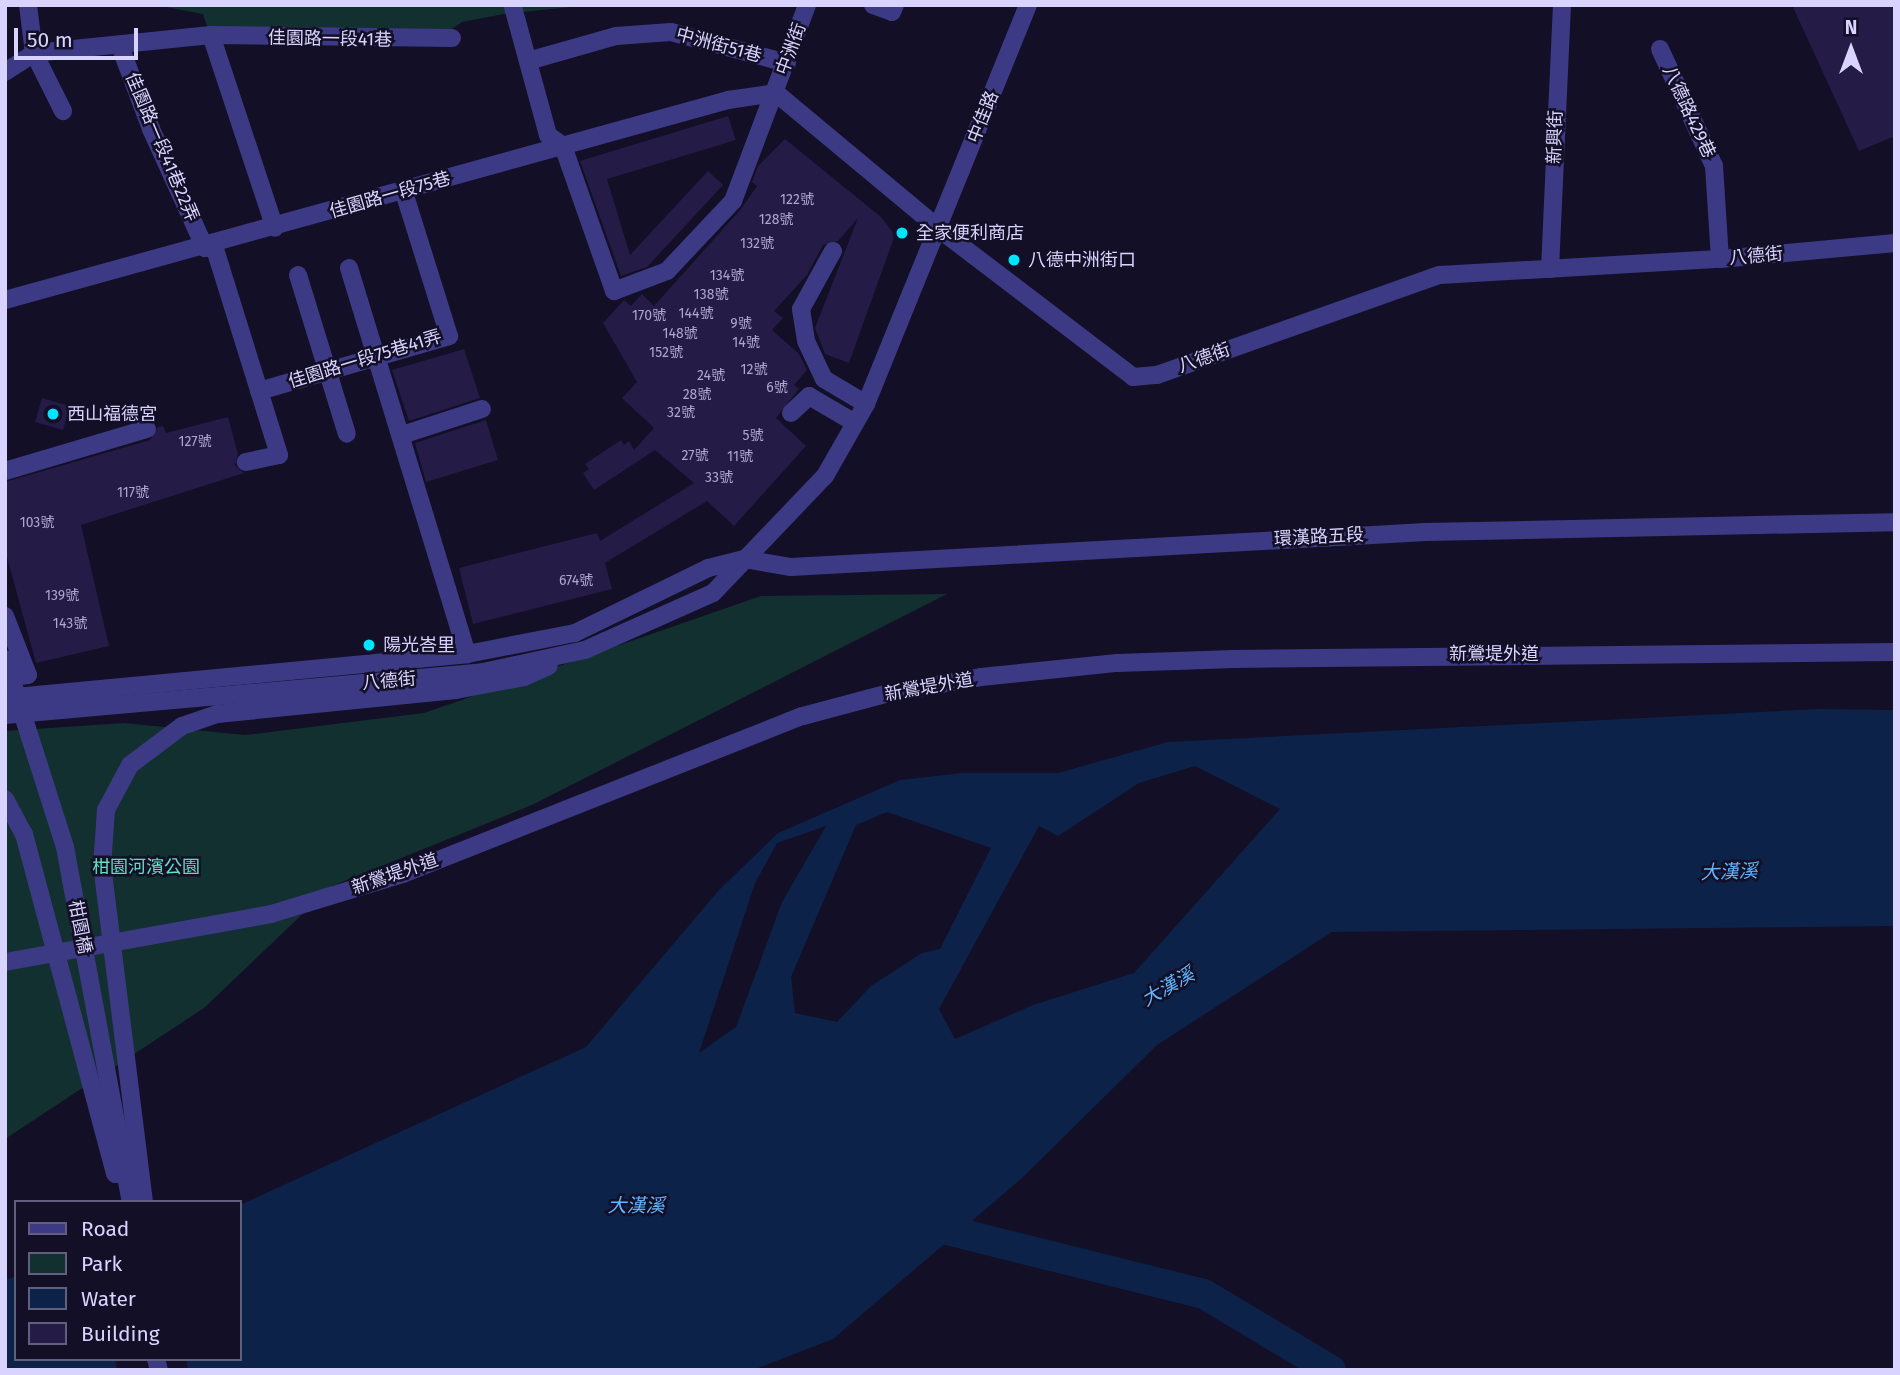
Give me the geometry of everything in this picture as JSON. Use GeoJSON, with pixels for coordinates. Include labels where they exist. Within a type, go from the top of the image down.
{"type":"FeatureCollection","features":[{"type":"Feature","properties":{"kind":"street"},"geometry":{"type":"LineString","coordinates":[[28,5],[34,52],[63,111]]}},
{"type":"Feature","properties":{"kind":"street","name":"中洲街"},"geometry":{"type":"LineString","coordinates":[[564,146],[614,291],[667,271],[733,201],[807,5]]}},
{"type":"Feature","properties":{"kind":"street"},"geometry":{"type":"LineString","coordinates":[[873,5],[892,12],[895,5]]}},
{"type":"Feature","properties":{"kind":"street","name":"中佳路"},"geometry":{"type":"LineString","coordinates":[[939,229],[1028,5]]}},
{"type":"Feature","properties":{"kind":"street","name":"新興街"},"geometry":{"type":"LineString","coordinates":[[1550,269],[1562,5]]}},
{"type":"Feature","properties":{"kind":"street"},"geometry":{"type":"LineString","coordinates":[[513,8],[548,135],[564,146]]}},
{"type":"Feature","properties":{"kind":"street","name":"中洲街51巷"},"geometry":{"type":"LineString","coordinates":[[528,61],[616,36],[671,32],[786,63]]}},
{"type":"Feature","properties":{"kind":"street"},"geometry":{"type":"LineString","coordinates":[[211,35],[275,228]]}},
{"type":"Feature","properties":{"kind":"street","name":"佳園路一段41巷"},"geometry":{"type":"LineString","coordinates":[[34,52],[120,46],[211,35],[452,38]]}},
{"type":"Feature","properties":{"kind":"street","name":"佳園路一段41巷22弄"},"geometry":{"type":"LineString","coordinates":[[120,46],[151,129],[210,247],[279,455],[246,462]]}},
{"type":"Feature","properties":{"kind":"street","name":"八德路429巷"},"geometry":{"type":"LineString","coordinates":[[1660,49],[1714,166],[1720,259]]}},
{"type":"Feature","properties":{"kind":"street"},"geometry":{"type":"LineString","coordinates":[[5,72],[34,52]]}},
{"type":"Feature","properties":{"kind":"street"},"geometry":{"type":"LineString","coordinates":[[776,93],[939,229]]}},
{"type":"Feature","properties":{"kind":"street","name":"佳園路一段75巷"},"geometry":{"type":"LineString","coordinates":[[5,300],[210,247],[728,100],[776,93]]}},
{"type":"Feature","properties":{"kind":"street","name":"佳園路一段75巷41弄"},"geometry":{"type":"LineString","coordinates":[[259,391],[449,336],[404,192]]}},
{"type":"Feature","properties":{"kind":"street","name":"八德街"},"geometry":{"type":"LineString","coordinates":[[5,715],[483,672],[585,650],[713,593],[825,476],[866,404],[939,229],[1121,372],[1143,378],[1416,280],[1720,259],[1888,239]]}},
{"type":"Feature","properties":{"kind":"street"},"geometry":{"type":"LineString","coordinates":[[833,251],[801,309],[806,341],[824,379],[866,404]]}},
{"type":"Feature","properties":{"kind":"street"},"geometry":{"type":"LineString","coordinates":[[349,268],[379,356],[467,654]]}},
{"type":"Feature","properties":{"kind":"street"},"geometry":{"type":"LineString","coordinates":[[298,275],[347,434]]}},
{"type":"Feature","properties":{"kind":"street"},"geometry":{"type":"LineString","coordinates":[[790,413],[809,397],[855,423]]}},
{"type":"Feature","properties":{"kind":"street"},"geometry":{"type":"LineString","coordinates":[[402,435],[482,409]]}},
{"type":"Feature","properties":{"kind":"street"},"geometry":{"type":"LineString","coordinates":[[5,471],[147,429]]}},
{"type":"Feature","properties":{"kind":"street","name":"環漢路五段"},"geometry":{"type":"LineString","coordinates":[[744,559],[790,567],[1426,532],[1895,522]]}},
{"type":"Feature","properties":{"kind":"street","name":"八德街"},"geometry":{"type":"LineString","coordinates":[[5,698],[467,654],[575,633],[708,568],[744,559]]}},
{"type":"Feature","properties":{"kind":"street"},"geometry":{"type":"LineString","coordinates":[[5,616],[28,675],[5,678]]}},
{"type":"Feature","properties":{"kind":"street"},"geometry":{"type":"LineString","coordinates":[[144,1200],[102,866],[106,810],[116,785],[148,748],[182,726],[217,714],[456,690],[524,677],[585,650]]}},
{"type":"Feature","properties":{"kind":"street","name":"新鶯堤外道"},"geometry":{"type":"LineString","coordinates":[[5,962],[271,914],[403,874],[803,716],[889,693],[981,677],[1117,663],[1234,659],[1895,652]]}},
{"type":"Feature","properties":{"kind":"street","name":"柑園橋"},"geometry":{"type":"LineString","coordinates":[[5,659],[65,847],[131,1200]]}},
{"type":"Feature","properties":{"kind":"street"},"geometry":{"type":"LineString","coordinates":[[5,799],[24,834],[120,1200]]}},
{"type":"Feature","properties":{"kind":"green space"},"geometry":{"type":"Polygon","coordinates":[[[155,5],[571,7],[504,14],[462,22],[452,29],[208,29],[203,14],[155,5]]]}},
{"type":"Feature","properties":{"kind":"green space","name":"柑園河濱公園"},"geometry":{"type":"Polygon","coordinates":[[[947,594],[532,805],[332,886],[204,1008],[5,1139],[5,731],[124,723],[245,735],[424,713],[761,596],[947,594]]]}},
{"type":"Feature","properties":{"kind":"water","name":"大漢溪"},"geometry":{"type":"Polygon","coordinates":[[[1818,709],[1895,710],[1895,926],[1332,932],[1157,1045],[1022,1178],[833,1339],[753,1370],[5,1370],[5,1280],[14,1277],[14,1361],[242,1361],[242,1204],[586,1047],[719,890],[778,833],[900,780],[962,773],[1058,773],[1168,742],[1818,709]],[[1195,766],[1139,783],[1058,836],[1039,826],[939,1009],[955,1039],[1033,1005],[1134,973],[1280,809],[1195,766]],[[887,812],[856,825],[791,977],[795,1013],[837,1022],[871,986],[922,953],[940,949],[991,848],[887,812]],[[826,826],[777,843],[755,883],[699,1053],[736,1027],[782,902],[826,826]]]}},
{"type":"Feature","properties":{"kind":"pier"},"geometry":{"type":"Polygon","coordinates":[[[115,1361],[186,1361],[188,1370],[117,1370],[115,1361]]]}},
{"type":"Feature","properties":{"kind":"building"},"geometry":{"type":"Polygon","coordinates":[[[1792,5],[1895,5],[1895,136],[1859,151],[1792,5]]]}},
{"type":"Feature","properties":{"kind":"building"},"geometry":{"type":"Polygon","coordinates":[[[728,116],[736,140],[607,179],[630,255],[708,171],[723,185],[647,267],[621,276],[580,161],[728,116]]]}},
{"type":"Feature","properties":{"kind":"building"},"geometry":{"type":"Polygon","coordinates":[[[785,139],[881,217],[895,235],[849,363],[825,354],[815,328],[858,218],[838,241],[823,245],[807,275],[774,311],[783,318],[772,330],[799,354],[807,370],[794,385],[799,389],[776,418],[806,446],[734,526],[707,501],[605,563],[612,589],[473,624],[459,568],[597,533],[600,541],[694,483],[655,450],[594,490],[583,473],[589,469],[585,464],[621,440],[624,445],[629,441],[634,450],[654,428],[622,398],[637,382],[603,323],[624,300],[631,306],[642,294],[654,306],[741,209],[757,186],[752,182],[758,166],[785,139]]]}},
{"type":"Feature","properties":{"kind":"building"},"geometry":{"type":"Polygon","coordinates":[[[464,349],[480,398],[409,421],[392,370],[464,349]]]}},
{"type":"Feature","properties":{"kind":"building","name":"西山福德宮"},"geometry":{"type":"Polygon","coordinates":[[[42,398],[70,406],[63,430],[35,422],[42,398]]]}},
{"type":"Feature","properties":{"kind":"building"},"geometry":{"type":"Polygon","coordinates":[[[228,417],[238,454],[235,465],[244,473],[81,525],[109,646],[36,663],[5,550],[5,482],[150,440],[158,427],[163,426],[166,433],[228,417]]]}},
{"type":"Feature","properties":{"kind":"building"},"geometry":{"type":"Polygon","coordinates":[[[486,420],[498,460],[426,482],[415,443],[486,420]]]}},
{"type":"Feature","properties":{"kind":"waterway"},"geometry":{"type":"LineString","coordinates":[[919,1223],[1204,1294],[1331,1370]]}},
{"type":"Feature","properties":{"kind":"place","name":"全家便利商店"},"geometry":{"type":"Point","coordinates":[902,233]}},
{"type":"Feature","properties":{"kind":"place","name":"八德中洲街口"},"geometry":{"type":"Point","coordinates":[1014,260]}},
{"type":"Feature","properties":{"kind":"place","name":"西山福德宮"},"geometry":{"type":"Point","coordinates":[53,414]}},
{"type":"Feature","properties":{"kind":"place","name":"陽光峇里"},"geometry":{"type":"Point","coordinates":[369,645]}}]}
